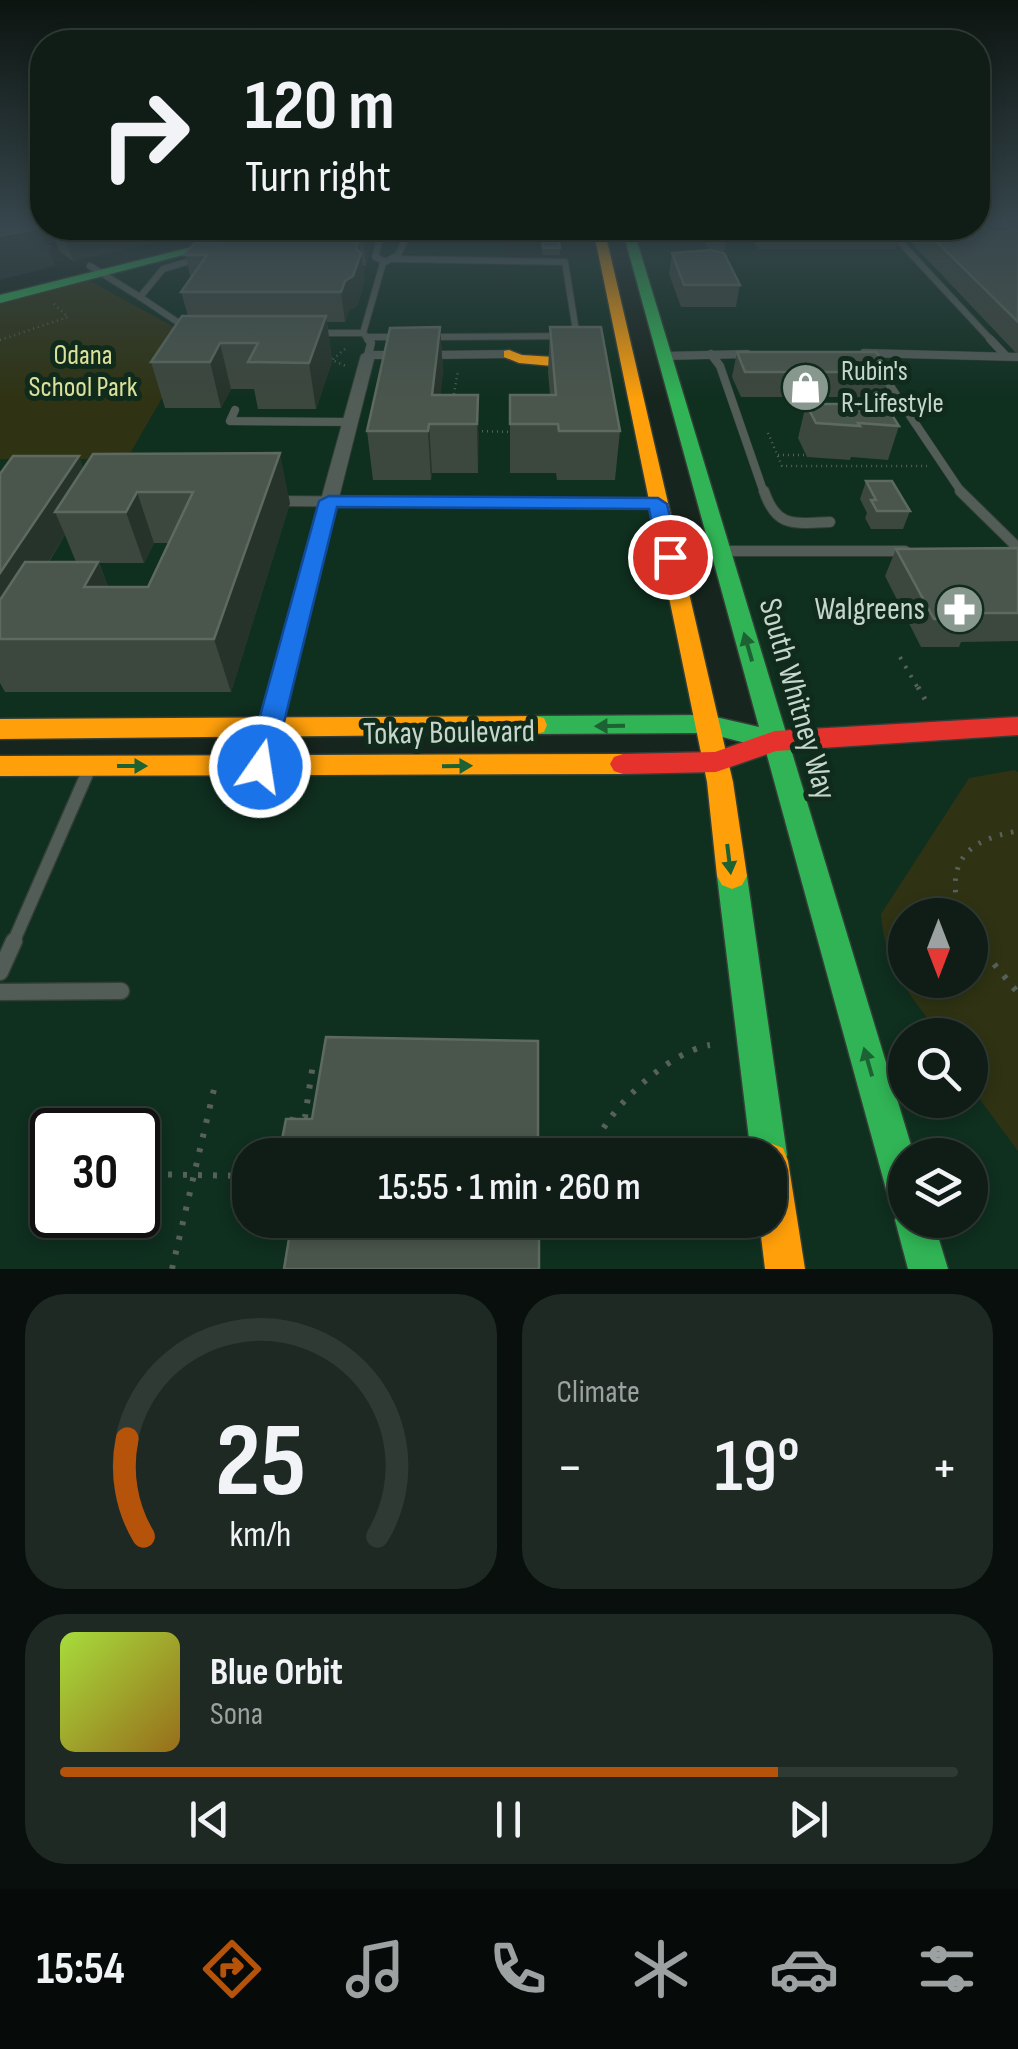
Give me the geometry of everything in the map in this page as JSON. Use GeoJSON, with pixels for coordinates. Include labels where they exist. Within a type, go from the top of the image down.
{"type":"FeatureCollection","features":[{"type":"Feature","properties":{"kind":"main road"},"geometry":{"type":"LineString","coordinates":[[0,288],[36,281]]}},
{"type":"Feature","properties":{"kind":"main road"},"geometry":{"type":"LineString","coordinates":[[0,299],[59,281]]}},
{"type":"Feature","properties":{"kind":"main road"},"geometry":{"type":"LineString","coordinates":[[608,281],[716,762],[767,1138]]}},
{"type":"Feature","properties":{"kind":"main road","name":"South Whitney Way"},"geometry":{"type":"LineString","coordinates":[[642,281],[890,1138]]}},
{"type":"Feature","properties":{"kind":"main road"},"geometry":{"type":"LineString","coordinates":[[621,348],[664,356]]}},
{"type":"Feature","properties":{"kind":"main road"},"geometry":{"type":"LineString","coordinates":[[621,348],[673,385]]}},
{"type":"Feature","properties":{"kind":"main road"},"geometry":{"type":"LineString","coordinates":[[509,354],[519,359],[593,365],[632,378]]}},
{"type":"Feature","properties":{"kind":"main road","name":"Tokay Boulevard"},"geometry":{"type":"LineString","coordinates":[[0,729],[708,724],[775,741]]}},
{"type":"Feature","properties":{"kind":"main road","name":"Tokay Boulevard"},"geometry":{"type":"LineString","coordinates":[[0,766],[716,762],[775,741],[1018,726]]}},
{"type":"Feature","properties":{"kind":"main road"},"geometry":{"type":"LineString","coordinates":[[781,1238],[785,1269]]}},
{"type":"Feature","properties":{"kind":"main road"},"geometry":{"type":"LineString","coordinates":[[919,1238],[928,1269]]}},
{"type":"Feature","properties":{"kind":"street"},"geometry":{"type":"LineString","coordinates":[[260,767],[366,342]]}},
{"type":"Feature","properties":{"kind":"lane"},"geometry":{"type":"LineString","coordinates":[[114,281],[196,333]]}},
{"type":"Feature","properties":{"kind":"lane"},"geometry":{"type":"LineString","coordinates":[[140,297],[153,281]]}},
{"type":"Feature","properties":{"kind":"lane"},"geometry":{"type":"LineString","coordinates":[[366,342],[381,281]]}},
{"type":"Feature","properties":{"kind":"lane"},"geometry":{"type":"LineString","coordinates":[[426,337],[576,334],[568,281]]}},
{"type":"Feature","properties":{"kind":"lane"},"geometry":{"type":"LineString","coordinates":[[936,281],[1006,356]]}},
{"type":"Feature","properties":{"kind":"lane"},"geometry":{"type":"LineString","coordinates":[[308,333],[366,342],[405,355]]}},
{"type":"Feature","properties":{"kind":"lane"},"geometry":{"type":"LineString","coordinates":[[366,342],[406,337]]}},
{"type":"Feature","properties":{"kind":"lane"},"geometry":{"type":"LineString","coordinates":[[484,355],[485,337]]}},
{"type":"Feature","properties":{"kind":"lane"},"geometry":{"type":"LineString","coordinates":[[422,355],[586,354]]}},
{"type":"Feature","properties":{"kind":"lane"},"geometry":{"type":"LineString","coordinates":[[711,354],[720,366],[771,512],[777,519],[790,522],[830,522]]}},
{"type":"Feature","properties":{"kind":"lane"},"geometry":{"type":"LineString","coordinates":[[664,356],[753,354]]}},
{"type":"Feature","properties":{"kind":"lane"},"geometry":{"type":"LineString","coordinates":[[852,354],[1018,357]]}},
{"type":"Feature","properties":{"kind":"lane"},"geometry":{"type":"LineString","coordinates":[[868,354],[940,466],[983,521],[1018,549]]}},
{"type":"Feature","properties":{"kind":"lane"},"geometry":{"type":"LineString","coordinates":[[234,410],[230,421],[349,422]]}},
{"type":"Feature","properties":{"kind":"lane"},"geometry":{"type":"LineString","coordinates":[[271,500],[658,504]]}},
{"type":"Feature","properties":{"kind":"lane"},"geometry":{"type":"LineString","coordinates":[[998,550],[1018,549]]}},
{"type":"Feature","properties":{"kind":"lane"},"geometry":{"type":"LineString","coordinates":[[721,551],[921,551]]}},
{"type":"Feature","properties":{"kind":"lane"},"geometry":{"type":"LineString","coordinates":[[0,972],[90,766]]}},
{"type":"Feature","properties":{"kind":"lane"},"geometry":{"type":"LineString","coordinates":[[0,992],[121,991]]}},
{"type":"Feature","properties":{"kind":"path"},"geometry":{"type":"LineString","coordinates":[[0,340],[68,317],[54,304]]}},
{"type":"Feature","properties":{"kind":"path"},"geometry":{"type":"LineString","coordinates":[[453,402],[456,371],[471,371]]}},
{"type":"Feature","properties":{"kind":"path"},"geometry":{"type":"LineString","coordinates":[[470,427],[499,433],[520,427]]}},
{"type":"Feature","properties":{"kind":"path"},"geometry":{"type":"LineString","coordinates":[[768,433],[782,466],[940,466]]}},
{"type":"Feature","properties":{"kind":"path"},"geometry":{"type":"LineString","coordinates":[[778,455],[808,456],[814,466]]}},
{"type":"Feature","properties":{"kind":"path"},"geometry":{"type":"LineString","coordinates":[[860,457],[865,466]]}},
{"type":"Feature","properties":{"kind":"path"},"geometry":{"type":"LineString","coordinates":[[900,657],[926,701]]}},
{"type":"Feature","properties":{"kind":"path"},"geometry":{"type":"LineString","coordinates":[[953,898],[954,870],[965,854],[984,837],[1018,831]]}},
{"type":"Feature","properties":{"kind":"path"},"geometry":{"type":"LineString","coordinates":[[988,957],[1018,993]]}},
{"type":"Feature","properties":{"kind":"path"},"geometry":{"type":"LineString","coordinates":[[599,1138],[666,1061],[692,1044],[710,1044]]}},
{"type":"Feature","properties":{"kind":"path"},"geometry":{"type":"LineString","coordinates":[[290,1136],[292,1117],[304,1117],[313,1064]]}},
{"type":"Feature","properties":{"kind":"path"},"geometry":{"type":"LineString","coordinates":[[172,1269],[215,1085]]}},
{"type":"Feature","properties":{"kind":"path"},"geometry":{"type":"LineString","coordinates":[[160,1174],[232,1176]]}},
{"type":"Feature","properties":{"kind":"shaded area"},"geometry":{"type":"Polygon","coordinates":[[[91,281],[612,281],[707,724],[0,729],[0,459],[127,459],[196,339],[91,281]]]}},
{"type":"Feature","properties":{"kind":"shaded area"},"geometry":{"type":"Polygon","coordinates":[[[643,281],[1018,281],[1018,1269],[0,1269],[0,766],[716,762],[776,735],[643,281]]]}},
{"type":"Feature","properties":{"kind":"green space","name":"Odana School Park"},"geometry":{"type":"Polygon","coordinates":[[[72,281],[91,281],[196,339],[127,459],[0,459],[0,299],[72,281]]]}},
{"type":"Feature","properties":{"kind":"green space"},"geometry":{"type":"Polygon","coordinates":[[[1018,772],[1018,1151],[988,1110],[988,1018],[927,1018],[913,998],[988,998],[988,898],[891,898],[969,778],[1018,772]]]}},
{"type":"Feature","properties":{"kind":"green space"},"geometry":{"type":"Polygon","coordinates":[[[888,903],[888,951],[884,934],[881,914],[888,903]]]}},
{"type":"Feature","properties":{"kind":"building"},"geometry":{"type":"Polygon","coordinates":[[[189,281],[345,281],[341,292],[181,292],[189,281]]]}},
{"type":"Feature","properties":{"kind":"building"},"geometry":{"type":"Polygon","coordinates":[[[683,281],[738,281],[740,285],[684,285],[683,281]]]}},
{"type":"Feature","properties":{"kind":"building"},"geometry":{"type":"Polygon","coordinates":[[[977,281],[1018,281],[1018,322],[977,281]]]}},
{"type":"Feature","properties":{"kind":"building"},"geometry":{"type":"Polygon","coordinates":[[[182,316],[326,316],[309,363],[248,362],[258,343],[220,343],[210,362],[151,362],[182,316]]]}},
{"type":"Feature","properties":{"kind":"building"},"geometry":{"type":"Polygon","coordinates":[[[440,327],[432,395],[478,395],[477,424],[429,424],[428,431],[367,431],[390,328],[440,327]]]}},
{"type":"Feature","properties":{"kind":"building"},"geometry":{"type":"Polygon","coordinates":[[[550,327],[601,327],[620,431],[559,431],[558,424],[510,424],[510,395],[556,395],[550,327]]]}},
{"type":"Feature","properties":{"kind":"building"},"geometry":{"type":"Polygon","coordinates":[[[737,352],[876,352],[890,372],[745,372],[737,352]]]}},
{"type":"Feature","properties":{"kind":"building"},"geometry":{"type":"Polygon","coordinates":[[[806,404],[885,404],[899,426],[816,423],[806,404]]]}},
{"type":"Feature","properties":{"kind":"building"},"geometry":{"type":"Polygon","coordinates":[[[280,453],[214,639],[0,639],[0,600],[25,562],[98,562],[84,587],[148,587],[193,492],[137,492],[126,512],[55,512],[93,454],[280,453]]]}},
{"type":"Feature","properties":{"kind":"building"},"geometry":{"type":"Polygon","coordinates":[[[13,456],[79,456],[0,573],[0,474],[13,456]]]}},
{"type":"Feature","properties":{"kind":"building"},"geometry":{"type":"Polygon","coordinates":[[[866,481],[892,481],[910,511],[877,511],[866,481]]]}},
{"type":"Feature","properties":{"kind":"building"},"geometry":{"type":"Polygon","coordinates":[[[1018,548],[1018,613],[969,613],[973,618],[934,619],[896,549],[1018,548]]]}},
{"type":"Feature","properties":{"kind":"building"},"geometry":{"type":"Polygon","coordinates":[[[326,1037],[538,1041],[538,1138],[282,1138],[286,1119],[312,1119],[326,1037]]]}},
{"type":"Feature","properties":{"kind":"building"},"geometry":{"type":"Polygon","coordinates":[[[289,1238],[539,1238],[539,1269],[284,1269],[289,1238]]]}},
{"type":"Feature","properties":{"kind":"traffic: fast"},"geometry":{"type":"LineString","coordinates":[[0,299],[70,281]]}},
{"type":"Feature","properties":{"kind":"traffic: fast"},"geometry":{"type":"LineString","coordinates":[[642,281],[890,1138]]}},
{"type":"Feature","properties":{"kind":"traffic: fast"},"geometry":{"type":"LineString","coordinates":[[535,725],[707,724],[775,741]]}},
{"type":"Feature","properties":{"kind":"traffic: fast"},"geometry":{"type":"LineString","coordinates":[[732,876],[767,1138]]}},
{"type":"Feature","properties":{"kind":"traffic: fast"},"geometry":{"type":"LineString","coordinates":[[919,1238],[928,1269]]}},
{"type":"Feature","properties":{"kind":"traffic: slow"},"geometry":{"type":"LineString","coordinates":[[610,281],[720,782],[732,876]]}},
{"type":"Feature","properties":{"kind":"traffic: slow"},"geometry":{"type":"LineString","coordinates":[[509,354],[519,359],[586,364]]}},
{"type":"Feature","properties":{"kind":"traffic: slow"},"geometry":{"type":"LineString","coordinates":[[0,729],[535,725]]}},
{"type":"Feature","properties":{"kind":"traffic: slow"},"geometry":{"type":"LineString","coordinates":[[0,766],[623,764]]}},
{"type":"Feature","properties":{"kind":"traffic: slow"},"geometry":{"type":"LineString","coordinates":[[781,1238],[785,1269]]}},
{"type":"Feature","properties":{"kind":"traffic: jam"},"geometry":{"type":"LineString","coordinates":[[623,764],[716,762],[775,741],[1018,726]]}},
{"type":"Feature","properties":{"kind":"place","name":"Rubin's R-Lifestyle"},"geometry":{"type":"Point","coordinates":[806,387]}},
{"type":"Feature","properties":{"kind":"place","name":"Walgreens"},"geometry":{"type":"Point","coordinates":[960,609]}},
{"type":"Feature","properties":{"kind":"route"},"geometry":{"type":"LineString","coordinates":[[260,767],[329,501],[658,504],[670,557]]}}]}
